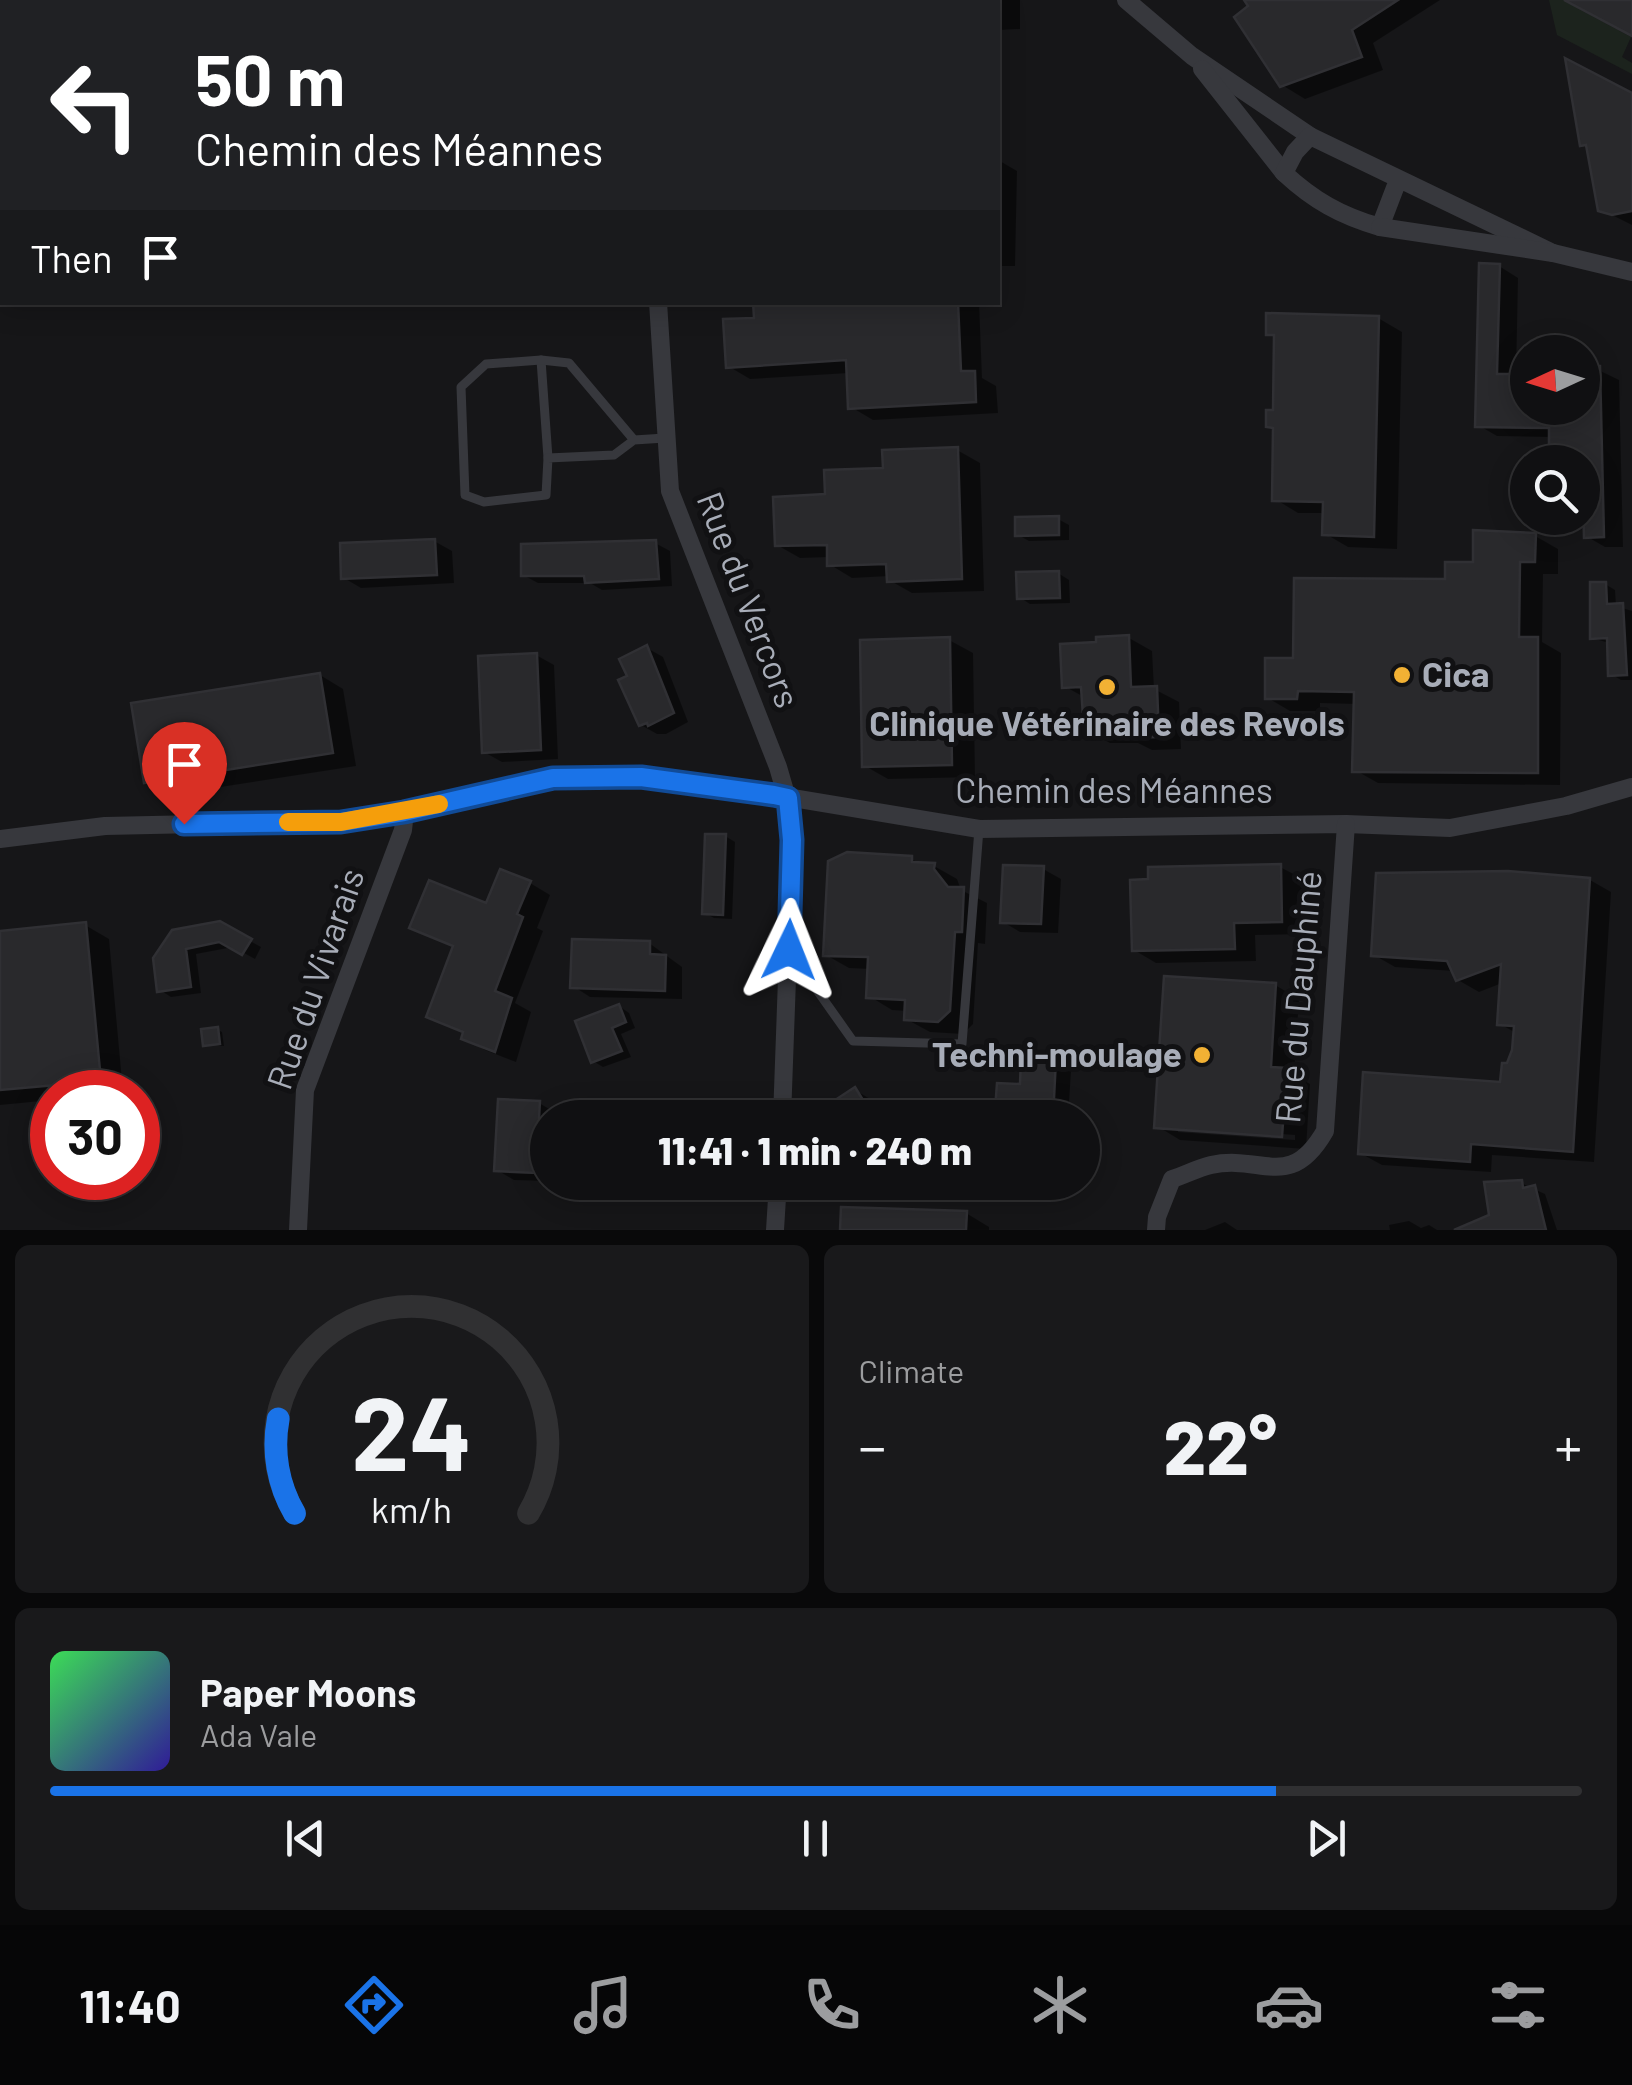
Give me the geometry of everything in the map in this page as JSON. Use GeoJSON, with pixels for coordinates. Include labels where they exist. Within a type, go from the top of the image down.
{"type":"FeatureCollection","features":[{"type":"Feature","properties":{"kind":"street"},"geometry":{"type":"LineString","coordinates":[[1126,0],[1192,56],[1310,136],[1554,253]]}},
{"type":"Feature","properties":{"kind":"street"},"geometry":{"type":"LineString","coordinates":[[1192,56],[1284,173],[1312,199],[1348,218],[1380,227],[1554,253],[1632,272]]}},
{"type":"Feature","properties":{"kind":"street"},"geometry":{"type":"LineString","coordinates":[[1284,173],[1295,152],[1310,136]]}},
{"type":"Feature","properties":{"kind":"street"},"geometry":{"type":"LineString","coordinates":[[1380,227],[1398,180]]}},
{"type":"Feature","properties":{"kind":"street","name":"Rue du Vercors"},"geometry":{"type":"LineString","coordinates":[[658,305],[670,491],[788,798],[792,840],[783,1100]]}},
{"type":"Feature","properties":{"kind":"street","name":"Chemin des Méannes"},"geometry":{"type":"LineString","coordinates":[[0,839],[106,826],[341,822],[404,812],[553,778],[641,777],[978,829],[1346,824],[1450,828],[1566,806],[1632,787]]}},
{"type":"Feature","properties":{"kind":"street","name":"Rue du Vivarais"},"geometry":{"type":"LineString","coordinates":[[298,1230],[305,1090],[403,830],[404,812]]}},
{"type":"Feature","properties":{"kind":"street","name":"Rue du Dauphiné"},"geometry":{"type":"LineString","coordinates":[[1156,1230],[1172,1179],[1213,1164],[1290,1167],[1313,1153],[1326,1132],[1346,824]]}},
{"type":"Feature","properties":{"kind":"street"},"geometry":{"type":"LineString","coordinates":[[775,1230],[777,1200]]}},
{"type":"Feature","properties":{"kind":"lane"},"geometry":{"type":"LineString","coordinates":[[542,360],[548,458],[546,495],[484,502],[466,496],[461,387],[486,364],[542,360],[568,363],[634,440]]}},
{"type":"Feature","properties":{"kind":"lane"},"geometry":{"type":"LineString","coordinates":[[548,458],[614,455],[634,440],[665,438]]}},
{"type":"Feature","properties":{"kind":"lane"},"geometry":{"type":"LineString","coordinates":[[789,950],[852,1040],[962,1044],[978,829]]}},
{"type":"Feature","properties":{"kind":"shaded area"},"geometry":{"type":"Polygon","coordinates":[[[1549,0],[1580,0],[1577,8],[1631,37],[1622,57],[1632,63],[1632,74],[1557,35],[1549,0]]]}},
{"type":"Feature","properties":{"kind":"building"},"geometry":{"type":"Polygon","coordinates":[[[1244,0],[1398,0],[1352,30],[1362,57],[1280,87],[1234,17],[1248,6],[1244,0]]]}},
{"type":"Feature","properties":{"kind":"building"},"geometry":{"type":"Polygon","coordinates":[[[1564,0],[1632,0],[1632,36],[1564,0]]]}},
{"type":"Feature","properties":{"kind":"building"},"geometry":{"type":"Polygon","coordinates":[[[1565,58],[1632,93],[1632,211],[1612,215],[1598,211],[1586,145],[1580,146],[1565,58]]]}},
{"type":"Feature","properties":{"kind":"building"},"geometry":{"type":"Polygon","coordinates":[[[1479,263],[1500,264],[1497,374],[1510,374],[1510,425],[1600,425],[1600,366],[1604,537],[1584,538],[1600,535],[1600,445],[1549,445],[1549,428],[1475,427],[1479,263]]]}},
{"type":"Feature","properties":{"kind":"building"},"geometry":{"type":"Polygon","coordinates":[[[753,305],[958,305],[961,371],[975,371],[976,402],[848,409],[846,360],[726,368],[723,319],[754,318],[753,305]]]}},
{"type":"Feature","properties":{"kind":"building"},"geometry":{"type":"Polygon","coordinates":[[[1266,313],[1379,316],[1374,537],[1322,535],[1323,502],[1272,501],[1273,428],[1266,427],[1266,410],[1273,410],[1274,335],[1266,335],[1266,313]]]}},
{"type":"Feature","properties":{"kind":"building"},"geometry":{"type":"Polygon","coordinates":[[[958,447],[962,579],[887,582],[886,564],[827,566],[827,545],[775,546],[773,497],[825,494],[824,470],[883,468],[882,450],[958,447]]]}},
{"type":"Feature","properties":{"kind":"building"},"geometry":{"type":"Polygon","coordinates":[[[1059,516],[1059,535],[1015,536],[1015,517],[1059,516]]]}},
{"type":"Feature","properties":{"kind":"building","name":"Cica"},"geometry":{"type":"Polygon","coordinates":[[[1473,530],[1536,535],[1535,562],[1520,562],[1519,637],[1538,637],[1538,773],[1352,772],[1354,692],[1298,691],[1297,699],[1265,699],[1265,658],[1293,658],[1294,578],[1445,579],[1445,562],[1473,562],[1473,530]]]}},
{"type":"Feature","properties":{"kind":"building"},"geometry":{"type":"Polygon","coordinates":[[[435,539],[437,575],[341,579],[340,543],[435,539]]]}},
{"type":"Feature","properties":{"kind":"building"},"geometry":{"type":"Polygon","coordinates":[[[656,540],[659,579],[585,583],[584,576],[521,576],[521,544],[656,540]]]}},
{"type":"Feature","properties":{"kind":"building"},"geometry":{"type":"Polygon","coordinates":[[[1059,571],[1060,598],[1017,599],[1016,572],[1059,571]]]}},
{"type":"Feature","properties":{"kind":"building"},"geometry":{"type":"Polygon","coordinates":[[[1590,582],[1606,582],[1607,604],[1623,603],[1627,675],[1608,676],[1607,638],[1590,639],[1590,582]]]}},
{"type":"Feature","properties":{"kind":"building","name":"Clinique Vétérinaire des Revols"},"geometry":{"type":"Polygon","coordinates":[[[1129,635],[1131,687],[1157,686],[1159,737],[1126,738],[1126,730],[1084,731],[1081,687],[1062,688],[1060,644],[1129,635]]]}},
{"type":"Feature","properties":{"kind":"building"},"geometry":{"type":"Polygon","coordinates":[[[950,637],[952,765],[862,767],[860,640],[950,637]]]}},
{"type":"Feature","properties":{"kind":"building"},"geometry":{"type":"Polygon","coordinates":[[[647,645],[674,713],[648,726],[639,726],[618,680],[627,676],[619,659],[647,645]]]}},
{"type":"Feature","properties":{"kind":"building"},"geometry":{"type":"Polygon","coordinates":[[[537,653],[541,750],[482,753],[478,656],[537,653]]]}},
{"type":"Feature","properties":{"kind":"building"},"geometry":{"type":"Polygon","coordinates":[[[320,673],[333,753],[144,783],[131,703],[320,673]]]}},
{"type":"Feature","properties":{"kind":"building"},"geometry":{"type":"Polygon","coordinates":[[[705,834],[726,834],[723,915],[702,914],[705,834]]]}},
{"type":"Feature","properties":{"kind":"building"},"geometry":{"type":"Polygon","coordinates":[[[847,852],[912,856],[912,862],[935,863],[934,869],[948,887],[964,887],[962,932],[955,932],[950,1011],[938,1022],[904,1020],[905,1000],[866,998],[868,957],[823,956],[828,861],[847,852]]]}},
{"type":"Feature","properties":{"kind":"building"},"geometry":{"type":"Polygon","coordinates":[[[1281,864],[1282,922],[1234,923],[1235,949],[1132,951],[1130,880],[1148,879],[1148,867],[1281,864]]]}},
{"type":"Feature","properties":{"kind":"building"},"geometry":{"type":"Polygon","coordinates":[[[1003,865],[1044,866],[1041,924],[1000,923],[1003,865]]]}},
{"type":"Feature","properties":{"kind":"building"},"geometry":{"type":"Polygon","coordinates":[[[500,869],[531,881],[517,914],[523,917],[495,991],[512,998],[495,1052],[461,1039],[463,1032],[426,1017],[453,946],[409,928],[429,880],[486,903],[500,869]]]}},
{"type":"Feature","properties":{"kind":"building"},"geometry":{"type":"Polygon","coordinates":[[[1508,871],[1590,878],[1573,1152],[1471,1144],[1470,1162],[1358,1154],[1363,1072],[1500,1082],[1502,1063],[1507,1063],[1512,1050],[1514,1026],[1497,1025],[1501,964],[1456,981],[1447,961],[1371,956],[1376,873],[1508,871]]]}},
{"type":"Feature","properties":{"kind":"building"},"geometry":{"type":"Polygon","coordinates":[[[220,921],[252,939],[242,955],[219,942],[186,949],[191,987],[157,992],[153,958],[172,930],[220,921]]]}},
{"type":"Feature","properties":{"kind":"building"},"geometry":{"type":"Polygon","coordinates":[[[86,922],[100,1070],[30,1070],[30,1087],[0,1090],[0,931],[86,922]]]}},
{"type":"Feature","properties":{"kind":"building"},"geometry":{"type":"Polygon","coordinates":[[[572,939],[650,941],[650,954],[666,955],[665,991],[570,988],[572,939]]]}},
{"type":"Feature","properties":{"kind":"building","name":"Techni-moulage"},"geometry":{"type":"Polygon","coordinates":[[[1164,976],[1276,983],[1271,1067],[1287,1068],[1282,1137],[1154,1128],[1164,976]]]}},
{"type":"Feature","properties":{"kind":"building"},"geometry":{"type":"Polygon","coordinates":[[[619,1004],[626,1022],[612,1028],[622,1051],[591,1063],[575,1021],[619,1004]]]}},
{"type":"Feature","properties":{"kind":"building"},"geometry":{"type":"Polygon","coordinates":[[[218,1027],[220,1044],[203,1046],[201,1029],[218,1027]]]}},
{"type":"Feature","properties":{"kind":"building"},"geometry":{"type":"Polygon","coordinates":[[[1021,1057],[1056,1059],[1054,1100],[996,1100],[997,1083],[1020,1084],[1021,1057]]]}},
{"type":"Feature","properties":{"kind":"building"},"geometry":{"type":"Polygon","coordinates":[[[855,1087],[863,1100],[835,1100],[855,1087]]]}},
{"type":"Feature","properties":{"kind":"building"},"geometry":{"type":"Polygon","coordinates":[[[498,1099],[530,1101],[530,1173],[494,1171],[498,1099]]]}},
{"type":"Feature","properties":{"kind":"building"},"geometry":{"type":"Polygon","coordinates":[[[1522,1180],[1523,1188],[1535,1185],[1546,1230],[1454,1230],[1489,1215],[1484,1182],[1522,1180]]]}},
{"type":"Feature","properties":{"kind":"building"},"geometry":{"type":"Polygon","coordinates":[[[841,1207],[967,1211],[966,1230],[840,1230],[841,1207]]]}},
{"type":"Feature","properties":{"kind":"slow traffic"},"geometry":{"type":"LineString","coordinates":[[288,822],[341,822],[439,804]]}},
{"type":"Feature","properties":{"kind":"place","name":"Cica"},"geometry":{"type":"Point","coordinates":[1402,675]}},
{"type":"Feature","properties":{"kind":"place","name":"Clinique Vétérinaire des Revols"},"geometry":{"type":"Point","coordinates":[1107,687]}},
{"type":"Feature","properties":{"kind":"place","name":"Techni-moulage"},"geometry":{"type":"Point","coordinates":[1202,1055]}},
{"type":"Feature","properties":{"kind":"route"},"geometry":{"type":"LineString","coordinates":[[184,824],[341,822],[404,812],[553,778],[641,777],[750,790],[788,798],[792,840],[789,950]]}}]}
